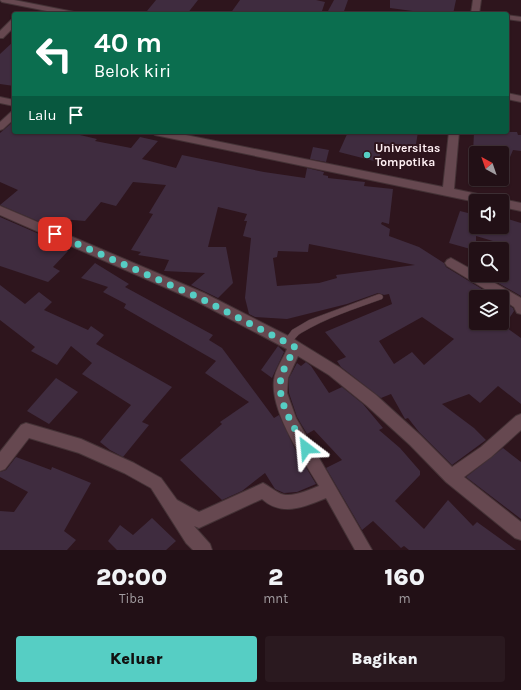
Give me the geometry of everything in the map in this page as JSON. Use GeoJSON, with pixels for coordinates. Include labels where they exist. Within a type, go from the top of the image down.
{"type":"FeatureCollection","features":[{"type":"Feature","properties":{"kind":"street"},"geometry":{"type":"LineString","coordinates":[[2,0],[34,3],[67,12]]}},
{"type":"Feature","properties":{"kind":"street"},"geometry":{"type":"LineString","coordinates":[[477,0],[477,12]]}},
{"type":"Feature","properties":{"kind":"street"},"geometry":{"type":"LineString","coordinates":[[24,12],[34,3]]}},
{"type":"Feature","properties":{"kind":"street"},"geometry":{"type":"LineString","coordinates":[[509,17],[521,19]]}},
{"type":"Feature","properties":{"kind":"street"},"geometry":{"type":"LineString","coordinates":[[0,36],[12,24]]}},
{"type":"Feature","properties":{"kind":"street"},"geometry":{"type":"LineString","coordinates":[[509,96],[521,99]]}},
{"type":"Feature","properties":{"kind":"street"},"geometry":{"type":"LineString","coordinates":[[0,100],[12,103]]}},
{"type":"Feature","properties":{"kind":"street"},"geometry":{"type":"LineString","coordinates":[[0,127],[12,116]]}},
{"type":"Feature","properties":{"kind":"street"},"geometry":{"type":"LineString","coordinates":[[165,134],[469,196]]}},
{"type":"Feature","properties":{"kind":"street"},"geometry":{"type":"LineString","coordinates":[[448,192],[454,134]]}},
{"type":"Feature","properties":{"kind":"street"},"geometry":{"type":"LineString","coordinates":[[509,204],[521,207]]}},
{"type":"Feature","properties":{"kind":"street"},"geometry":{"type":"LineString","coordinates":[[0,210],[200,298],[291,345],[334,371],[371,400],[451,477],[521,532]]}},
{"type":"Feature","properties":{"kind":"street"},"geometry":{"type":"LineString","coordinates":[[451,263],[520,304],[521,309]]}},
{"type":"Feature","properties":{"kind":"street"},"geometry":{"type":"LineString","coordinates":[[291,345],[281,378],[280,393],[290,421],[364,550]]}},
{"type":"Feature","properties":{"kind":"street"},"geometry":{"type":"LineString","coordinates":[[451,477],[486,452],[521,421]]}},
{"type":"Feature","properties":{"kind":"street"},"geometry":{"type":"LineString","coordinates":[[0,464],[26,430],[81,446],[129,468],[156,483],[192,537],[204,550]]}},
{"type":"Feature","properties":{"kind":"street"},"geometry":{"type":"LineString","coordinates":[[172,506],[199,520],[264,491],[269,493],[275,500],[288,503],[329,489]]}},
{"type":"Feature","properties":{"kind":"lane"},"geometry":{"type":"LineString","coordinates":[[291,345],[295,332],[312,322],[379,297]]}},
{"type":"Feature","properties":{"kind":"building"},"geometry":{"type":"Polygon","coordinates":[[[156,0],[198,0],[189,12],[147,11],[156,0]]]}},
{"type":"Feature","properties":{"kind":"building"},"geometry":{"type":"Polygon","coordinates":[[[240,0],[316,0],[325,2],[322,12],[231,12],[240,0]]]}},
{"type":"Feature","properties":{"kind":"building"},"geometry":{"type":"Polygon","coordinates":[[[334,0],[348,0],[344,12],[328,11],[334,0]]]}},
{"type":"Feature","properties":{"kind":"building"},"geometry":{"type":"Polygon","coordinates":[[[390,0],[456,0],[453,12],[420,12],[390,8],[390,0]]]}},
{"type":"Feature","properties":{"kind":"building"},"geometry":{"type":"Polygon","coordinates":[[[12,43],[12,86],[0,84],[0,54],[12,43]]]}},
{"type":"Feature","properties":{"kind":"building"},"geometry":{"type":"Polygon","coordinates":[[[12,123],[12,134],[81,134],[80,135],[97,139],[95,141],[131,148],[140,137],[158,141],[142,159],[176,168],[182,155],[264,172],[305,178],[307,168],[324,172],[323,175],[328,176],[328,178],[365,182],[364,186],[393,189],[389,224],[382,222],[381,224],[390,229],[389,236],[419,247],[444,263],[446,267],[484,290],[469,290],[469,330],[509,330],[521,338],[521,404],[498,386],[480,403],[469,394],[442,404],[474,428],[486,440],[452,465],[419,432],[408,418],[405,419],[391,394],[381,398],[341,367],[337,361],[346,357],[325,332],[392,304],[389,294],[384,295],[378,293],[347,304],[287,319],[255,317],[249,314],[245,298],[251,238],[243,236],[247,221],[244,221],[247,214],[218,207],[208,247],[226,247],[233,283],[218,298],[191,285],[205,273],[164,271],[169,260],[138,255],[141,252],[131,250],[153,214],[149,213],[166,185],[133,182],[116,206],[101,202],[85,221],[61,219],[54,228],[0,205],[18,190],[0,182],[0,133],[12,123]],[[309,244],[308,252],[278,251],[277,257],[273,258],[277,286],[319,283],[337,278],[336,275],[415,265],[309,244]],[[422,317],[379,341],[394,364],[412,352],[424,365],[454,339],[422,317]]]}},
{"type":"Feature","properties":{"kind":"building"},"geometry":{"type":"Polygon","coordinates":[[[509,132],[517,132],[518,135],[521,135],[521,151],[513,150],[509,159],[509,146],[473,146],[474,134],[509,134],[509,132]]]}},
{"type":"Feature","properties":{"kind":"building"},"geometry":{"type":"Polygon","coordinates":[[[347,134],[418,134],[415,150],[382,148],[378,162],[339,152],[347,134]]]}},
{"type":"Feature","properties":{"kind":"building"},"geometry":{"type":"Polygon","coordinates":[[[313,147],[329,150],[326,162],[310,159],[313,147]]]}},
{"type":"Feature","properties":{"kind":"building"},"geometry":{"type":"Polygon","coordinates":[[[460,211],[469,213],[469,234],[509,234],[509,219],[521,223],[521,296],[496,282],[509,282],[509,242],[496,242],[476,236],[476,242],[469,242],[469,249],[449,243],[460,211]]]}},
{"type":"Feature","properties":{"kind":"building"},"geometry":{"type":"Polygon","coordinates":[[[0,217],[46,237],[44,239],[68,251],[53,267],[60,271],[48,282],[0,266],[0,217]]]}},
{"type":"Feature","properties":{"kind":"building"},"geometry":{"type":"Polygon","coordinates":[[[95,263],[129,284],[125,287],[213,335],[209,340],[222,348],[274,418],[279,415],[295,449],[316,484],[297,492],[284,493],[275,489],[265,473],[242,491],[222,500],[180,460],[222,424],[220,422],[249,402],[205,373],[216,361],[124,308],[126,304],[103,292],[108,287],[81,278],[95,263]]]}},
{"type":"Feature","properties":{"kind":"building"},"geometry":{"type":"Polygon","coordinates":[[[0,285],[25,304],[39,292],[52,302],[44,310],[88,330],[91,326],[104,335],[96,344],[172,387],[142,422],[149,425],[123,457],[110,450],[100,442],[131,405],[82,374],[92,363],[71,346],[57,365],[31,351],[35,347],[0,320],[0,285]]]}},
{"type":"Feature","properties":{"kind":"building"},"geometry":{"type":"Polygon","coordinates":[[[509,305],[513,308],[514,311],[509,318],[509,305]]]}},
{"type":"Feature","properties":{"kind":"building"},"geometry":{"type":"Polygon","coordinates":[[[278,346],[284,352],[272,378],[261,370],[278,346]]]}},
{"type":"Feature","properties":{"kind":"building"},"geometry":{"type":"Polygon","coordinates":[[[306,362],[311,366],[329,393],[342,387],[363,404],[383,428],[379,430],[400,448],[420,471],[420,475],[395,501],[424,529],[448,500],[473,526],[477,522],[516,550],[409,550],[404,546],[401,548],[373,521],[362,530],[326,468],[342,460],[314,430],[307,434],[297,417],[289,393],[289,378],[297,363],[301,366],[306,362]]]}},
{"type":"Feature","properties":{"kind":"building"},"geometry":{"type":"Polygon","coordinates":[[[56,378],[78,392],[49,424],[27,411],[56,378]]]}},
{"type":"Feature","properties":{"kind":"building"},"geometry":{"type":"Polygon","coordinates":[[[503,448],[521,462],[521,519],[466,477],[503,448]]]}},
{"type":"Feature","properties":{"kind":"building"},"geometry":{"type":"Polygon","coordinates":[[[16,457],[51,470],[52,467],[91,483],[64,531],[76,540],[67,550],[0,550],[0,511],[14,512],[28,492],[0,477],[0,472],[6,470],[16,457]]]}},
{"type":"Feature","properties":{"kind":"building"},"geometry":{"type":"Polygon","coordinates":[[[152,518],[176,541],[166,550],[117,550],[108,541],[120,525],[133,535],[152,518]]]}},
{"type":"Feature","properties":{"kind":"place","name":"Universitas Tompotika"},"geometry":{"type":"Point","coordinates":[367,155]}},
{"type":"Feature","properties":{"kind":"route"},"geometry":{"type":"LineString","coordinates":[[55,234],[200,298],[295,347],[281,378],[280,393],[290,421],[306,448]]}}]}
